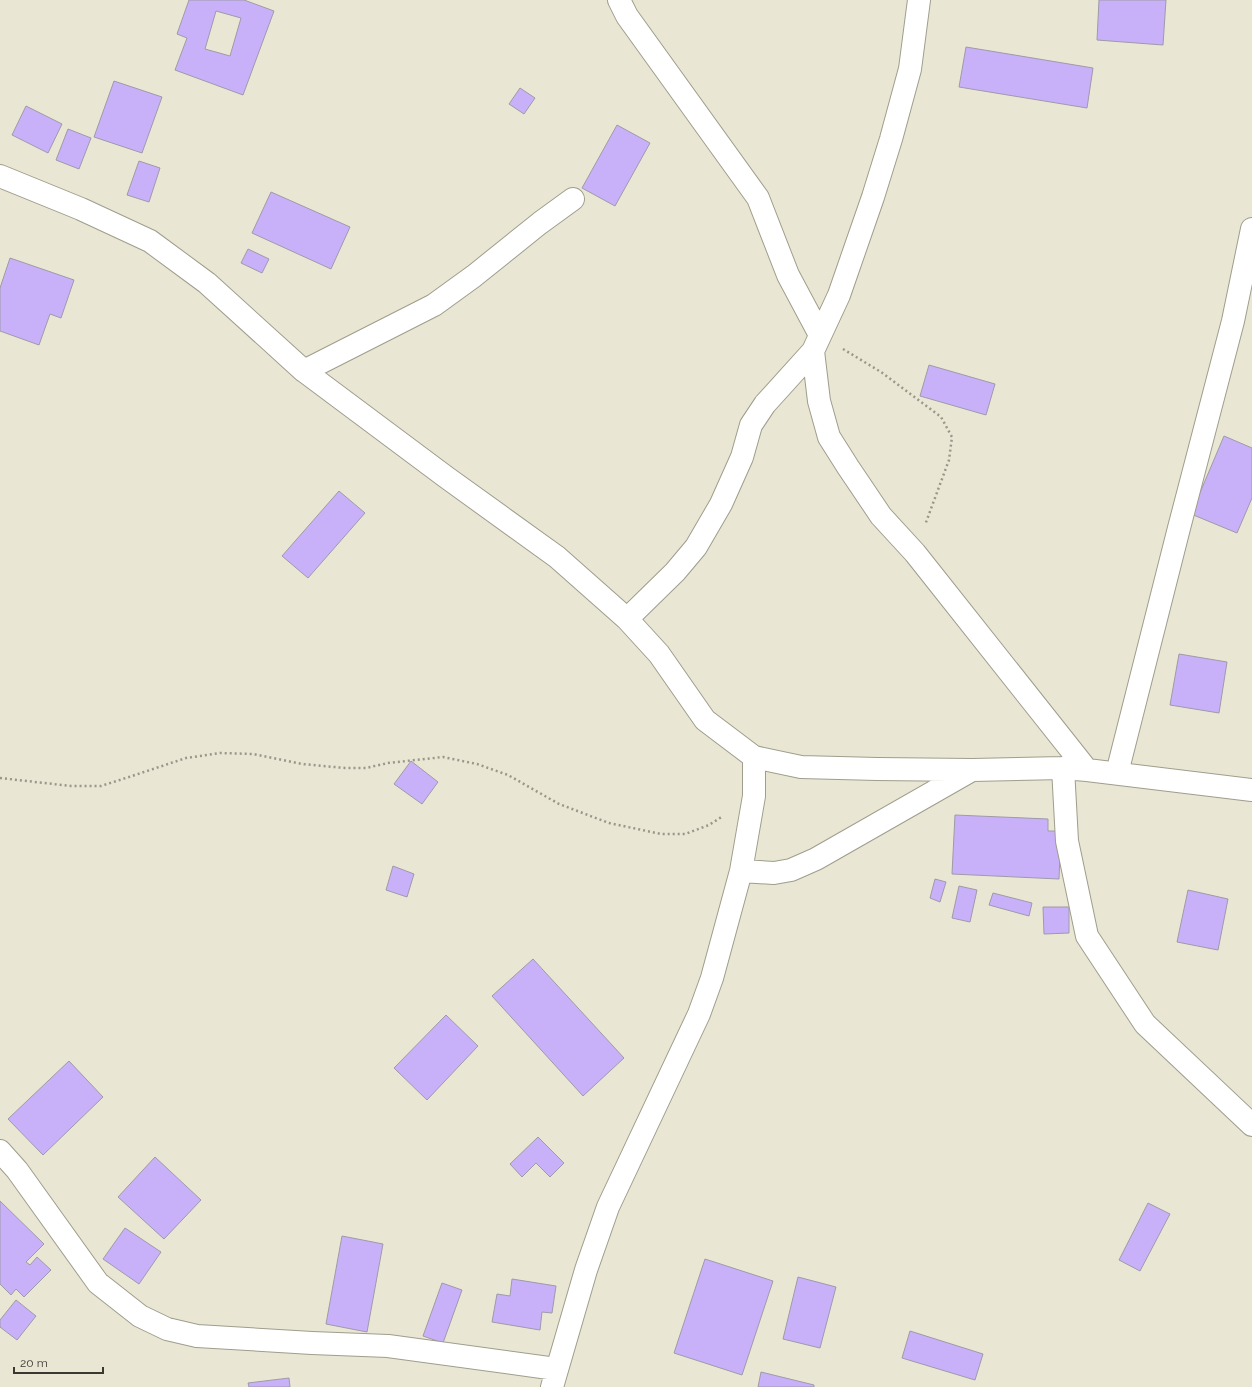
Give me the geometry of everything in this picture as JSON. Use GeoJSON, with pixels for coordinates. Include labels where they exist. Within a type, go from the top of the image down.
{"type":"FeatureCollection","features":[{"type":"Feature","properties":{"kind":"street"},"geometry":{"type":"LineString","coordinates":[[619,0],[627,16],[758,198],[788,275],[817,343],[819,401],[829,437],[881,516],[915,553],[1087,770]]}},
{"type":"Feature","properties":{"kind":"street"},"geometry":{"type":"LineString","coordinates":[[627,619],[675,572],[696,547],[724,498],[742,457],[751,425],[765,404],[817,343],[839,295],[873,198],[891,139],[910,69],[919,0]]}},
{"type":"Feature","properties":{"kind":"street"},"geometry":{"type":"LineString","coordinates":[[0,176],[81,209],[150,241],[207,283],[304,371],[446,477],[557,557],[627,619],[659,654],[705,720],[754,757],[801,767],[972,770],[1063,768],[1117,773],[1252,790]]}},
{"type":"Feature","properties":{"kind":"street"},"geometry":{"type":"LineString","coordinates":[[304,371],[434,305],[573,199]]}},
{"type":"Feature","properties":{"kind":"street"},"geometry":{"type":"LineString","coordinates":[[1117,773],[1233,321],[1252,229]]}},
{"type":"Feature","properties":{"kind":"street"},"geometry":{"type":"LineString","coordinates":[[0,1151],[17,1170],[98,1282],[140,1316],[167,1330],[197,1336],[388,1346],[554,1378],[586,1270],[608,1207],[699,1014],[712,978],[741,871],[754,796],[754,757]]}},
{"type":"Feature","properties":{"kind":"street"},"geometry":{"type":"LineString","coordinates":[[1063,768],[1067,841],[1087,936],[1145,1024],[1252,1125]]}},
{"type":"Feature","properties":{"kind":"street"},"geometry":{"type":"LineString","coordinates":[[741,871],[774,874],[791,870],[816,859],[972,770]]}},
{"type":"Feature","properties":{"kind":"path"},"geometry":{"type":"LineString","coordinates":[[817,343],[881,372],[941,417],[952,437],[949,460],[915,553]]}},
{"type":"Feature","properties":{"kind":"path"},"geometry":{"type":"LineString","coordinates":[[0,778],[71,786],[101,786],[186,758],[220,753],[253,754],[302,764],[345,768],[366,768],[388,763],[443,757],[477,764],[508,775],[559,804],[609,823],[661,834],[685,834],[709,825],[754,796]]}},
{"type":"Feature","properties":{"kind":"building"},"geometry":{"type":"Polygon","coordinates":[[[189,0],[244,0],[274,11],[243,95],[175,70],[187,38],[177,34],[189,0]],[[216,11],[205,49],[230,56],[241,18],[216,11]]]}},
{"type":"Feature","properties":{"kind":"building"},"geometry":{"type":"Polygon","coordinates":[[[1099,0],[1166,0],[1163,45],[1097,40],[1099,0]]]}},
{"type":"Feature","properties":{"kind":"building"},"geometry":{"type":"Polygon","coordinates":[[[966,47],[1093,68],[1087,108],[959,87],[966,47]]]}},
{"type":"Feature","properties":{"kind":"building"},"geometry":{"type":"Polygon","coordinates":[[[114,81],[162,97],[142,153],[94,137],[114,81]]]}},
{"type":"Feature","properties":{"kind":"building"},"geometry":{"type":"Polygon","coordinates":[[[520,88],[535,98],[524,114],[509,104],[520,88]]]}},
{"type":"Feature","properties":{"kind":"building"},"geometry":{"type":"Polygon","coordinates":[[[26,106],[62,124],[48,153],[12,135],[26,106]]]}},
{"type":"Feature","properties":{"kind":"building"},"geometry":{"type":"Polygon","coordinates":[[[617,125],[650,143],[615,206],[582,188],[617,125]]]}},
{"type":"Feature","properties":{"kind":"building"},"geometry":{"type":"Polygon","coordinates":[[[68,129],[91,138],[79,169],[56,160],[68,129]]]}},
{"type":"Feature","properties":{"kind":"building"},"geometry":{"type":"Polygon","coordinates":[[[139,161],[160,168],[149,202],[127,195],[139,161]]]}},
{"type":"Feature","properties":{"kind":"building"},"geometry":{"type":"Polygon","coordinates":[[[271,192],[350,227],[331,269],[252,233],[271,192]]]}},
{"type":"Feature","properties":{"kind":"building"},"geometry":{"type":"Polygon","coordinates":[[[248,249],[269,259],[262,273],[241,263],[248,249]]]}},
{"type":"Feature","properties":{"kind":"building"},"geometry":{"type":"Polygon","coordinates":[[[10,258],[74,280],[61,318],[50,314],[39,345],[0,331],[0,288],[10,258]]]}},
{"type":"Feature","properties":{"kind":"building"},"geometry":{"type":"Polygon","coordinates":[[[929,365],[995,384],[986,415],[920,396],[929,365]]]}},
{"type":"Feature","properties":{"kind":"building"},"geometry":{"type":"Polygon","coordinates":[[[1224,436],[1252,448],[1252,498],[1237,533],[1191,514],[1224,436]]]}},
{"type":"Feature","properties":{"kind":"building"},"geometry":{"type":"Polygon","coordinates":[[[339,491],[365,513],[308,578],[282,556],[339,491]]]}},
{"type":"Feature","properties":{"kind":"building"},"geometry":{"type":"Polygon","coordinates":[[[1179,654],[1227,662],[1219,713],[1170,705],[1179,654]]]}},
{"type":"Feature","properties":{"kind":"building"},"geometry":{"type":"Polygon","coordinates":[[[411,761],[438,782],[422,804],[394,784],[411,761]]]}},
{"type":"Feature","properties":{"kind":"building"},"geometry":{"type":"Polygon","coordinates":[[[955,815],[1048,819],[1048,831],[1061,831],[1059,879],[952,874],[955,815]]]}},
{"type":"Feature","properties":{"kind":"building"},"geometry":{"type":"Polygon","coordinates":[[[393,866],[414,874],[407,897],[386,890],[393,866]]]}},
{"type":"Feature","properties":{"kind":"building"},"geometry":{"type":"Polygon","coordinates":[[[935,879],[946,882],[940,902],[930,898],[935,879]]]}},
{"type":"Feature","properties":{"kind":"building"},"geometry":{"type":"Polygon","coordinates":[[[959,886],[977,890],[970,922],[952,918],[959,886]]]}},
{"type":"Feature","properties":{"kind":"building"},"geometry":{"type":"Polygon","coordinates":[[[1188,890],[1228,899],[1218,950],[1177,942],[1188,890]]]}},
{"type":"Feature","properties":{"kind":"building"},"geometry":{"type":"Polygon","coordinates":[[[993,893],[1032,903],[1029,916],[989,905],[993,893]]]}},
{"type":"Feature","properties":{"kind":"building"},"geometry":{"type":"Polygon","coordinates":[[[1043,907],[1069,907],[1069,933],[1044,934],[1043,907]]]}},
{"type":"Feature","properties":{"kind":"building"},"geometry":{"type":"Polygon","coordinates":[[[533,959],[624,1058],[583,1096],[492,996],[533,959]]]}},
{"type":"Feature","properties":{"kind":"building"},"geometry":{"type":"Polygon","coordinates":[[[446,1015],[478,1046],[427,1100],[394,1068],[446,1015]]]}},
{"type":"Feature","properties":{"kind":"building"},"geometry":{"type":"Polygon","coordinates":[[[69,1061],[103,1097],[43,1155],[8,1119],[69,1061]]]}},
{"type":"Feature","properties":{"kind":"building"},"geometry":{"type":"Polygon","coordinates":[[[538,1137],[564,1163],[550,1177],[536,1163],[522,1177],[510,1164],[538,1137]]]}},
{"type":"Feature","properties":{"kind":"building"},"geometry":{"type":"Polygon","coordinates":[[[155,1157],[201,1200],[164,1239],[118,1197],[155,1157]]]}},
{"type":"Feature","properties":{"kind":"building"},"geometry":{"type":"Polygon","coordinates":[[[0,1201],[44,1244],[26,1262],[30,1265],[37,1257],[51,1270],[24,1297],[16,1289],[11,1295],[0,1284],[0,1201]]]}},
{"type":"Feature","properties":{"kind":"building"},"geometry":{"type":"Polygon","coordinates":[[[1148,1203],[1170,1214],[1140,1271],[1119,1260],[1148,1203]]]}},
{"type":"Feature","properties":{"kind":"building"},"geometry":{"type":"Polygon","coordinates":[[[125,1228],[161,1252],[139,1284],[103,1259],[125,1228]]]}},
{"type":"Feature","properties":{"kind":"building"},"geometry":{"type":"Polygon","coordinates":[[[342,1236],[383,1244],[367,1332],[326,1324],[342,1236]]]}},
{"type":"Feature","properties":{"kind":"building"},"geometry":{"type":"Polygon","coordinates":[[[705,1259],[773,1281],[742,1375],[674,1353],[705,1259]]]}},
{"type":"Feature","properties":{"kind":"building"},"geometry":{"type":"Polygon","coordinates":[[[798,1277],[836,1287],[820,1348],[783,1339],[798,1277]]]}},
{"type":"Feature","properties":{"kind":"building"},"geometry":{"type":"Polygon","coordinates":[[[512,1279],[556,1286],[552,1313],[542,1312],[540,1330],[492,1322],[497,1294],[510,1296],[512,1279]]]}},
{"type":"Feature","properties":{"kind":"building"},"geometry":{"type":"Polygon","coordinates":[[[442,1283],[462,1290],[443,1343],[423,1336],[442,1283]]]}},
{"type":"Feature","properties":{"kind":"building"},"geometry":{"type":"Polygon","coordinates":[[[16,1300],[36,1316],[17,1340],[0,1327],[0,1320],[16,1300]]]}},
{"type":"Feature","properties":{"kind":"building"},"geometry":{"type":"Polygon","coordinates":[[[910,1331],[983,1354],[975,1380],[902,1358],[910,1331]]]}},
{"type":"Feature","properties":{"kind":"building"},"geometry":{"type":"Polygon","coordinates":[[[761,1372],[814,1385],[814,1387],[758,1387],[761,1372]]]}},
{"type":"Feature","properties":{"kind":"building"},"geometry":{"type":"Polygon","coordinates":[[[289,1378],[290,1387],[249,1387],[248,1383],[289,1378]]]}}]}
